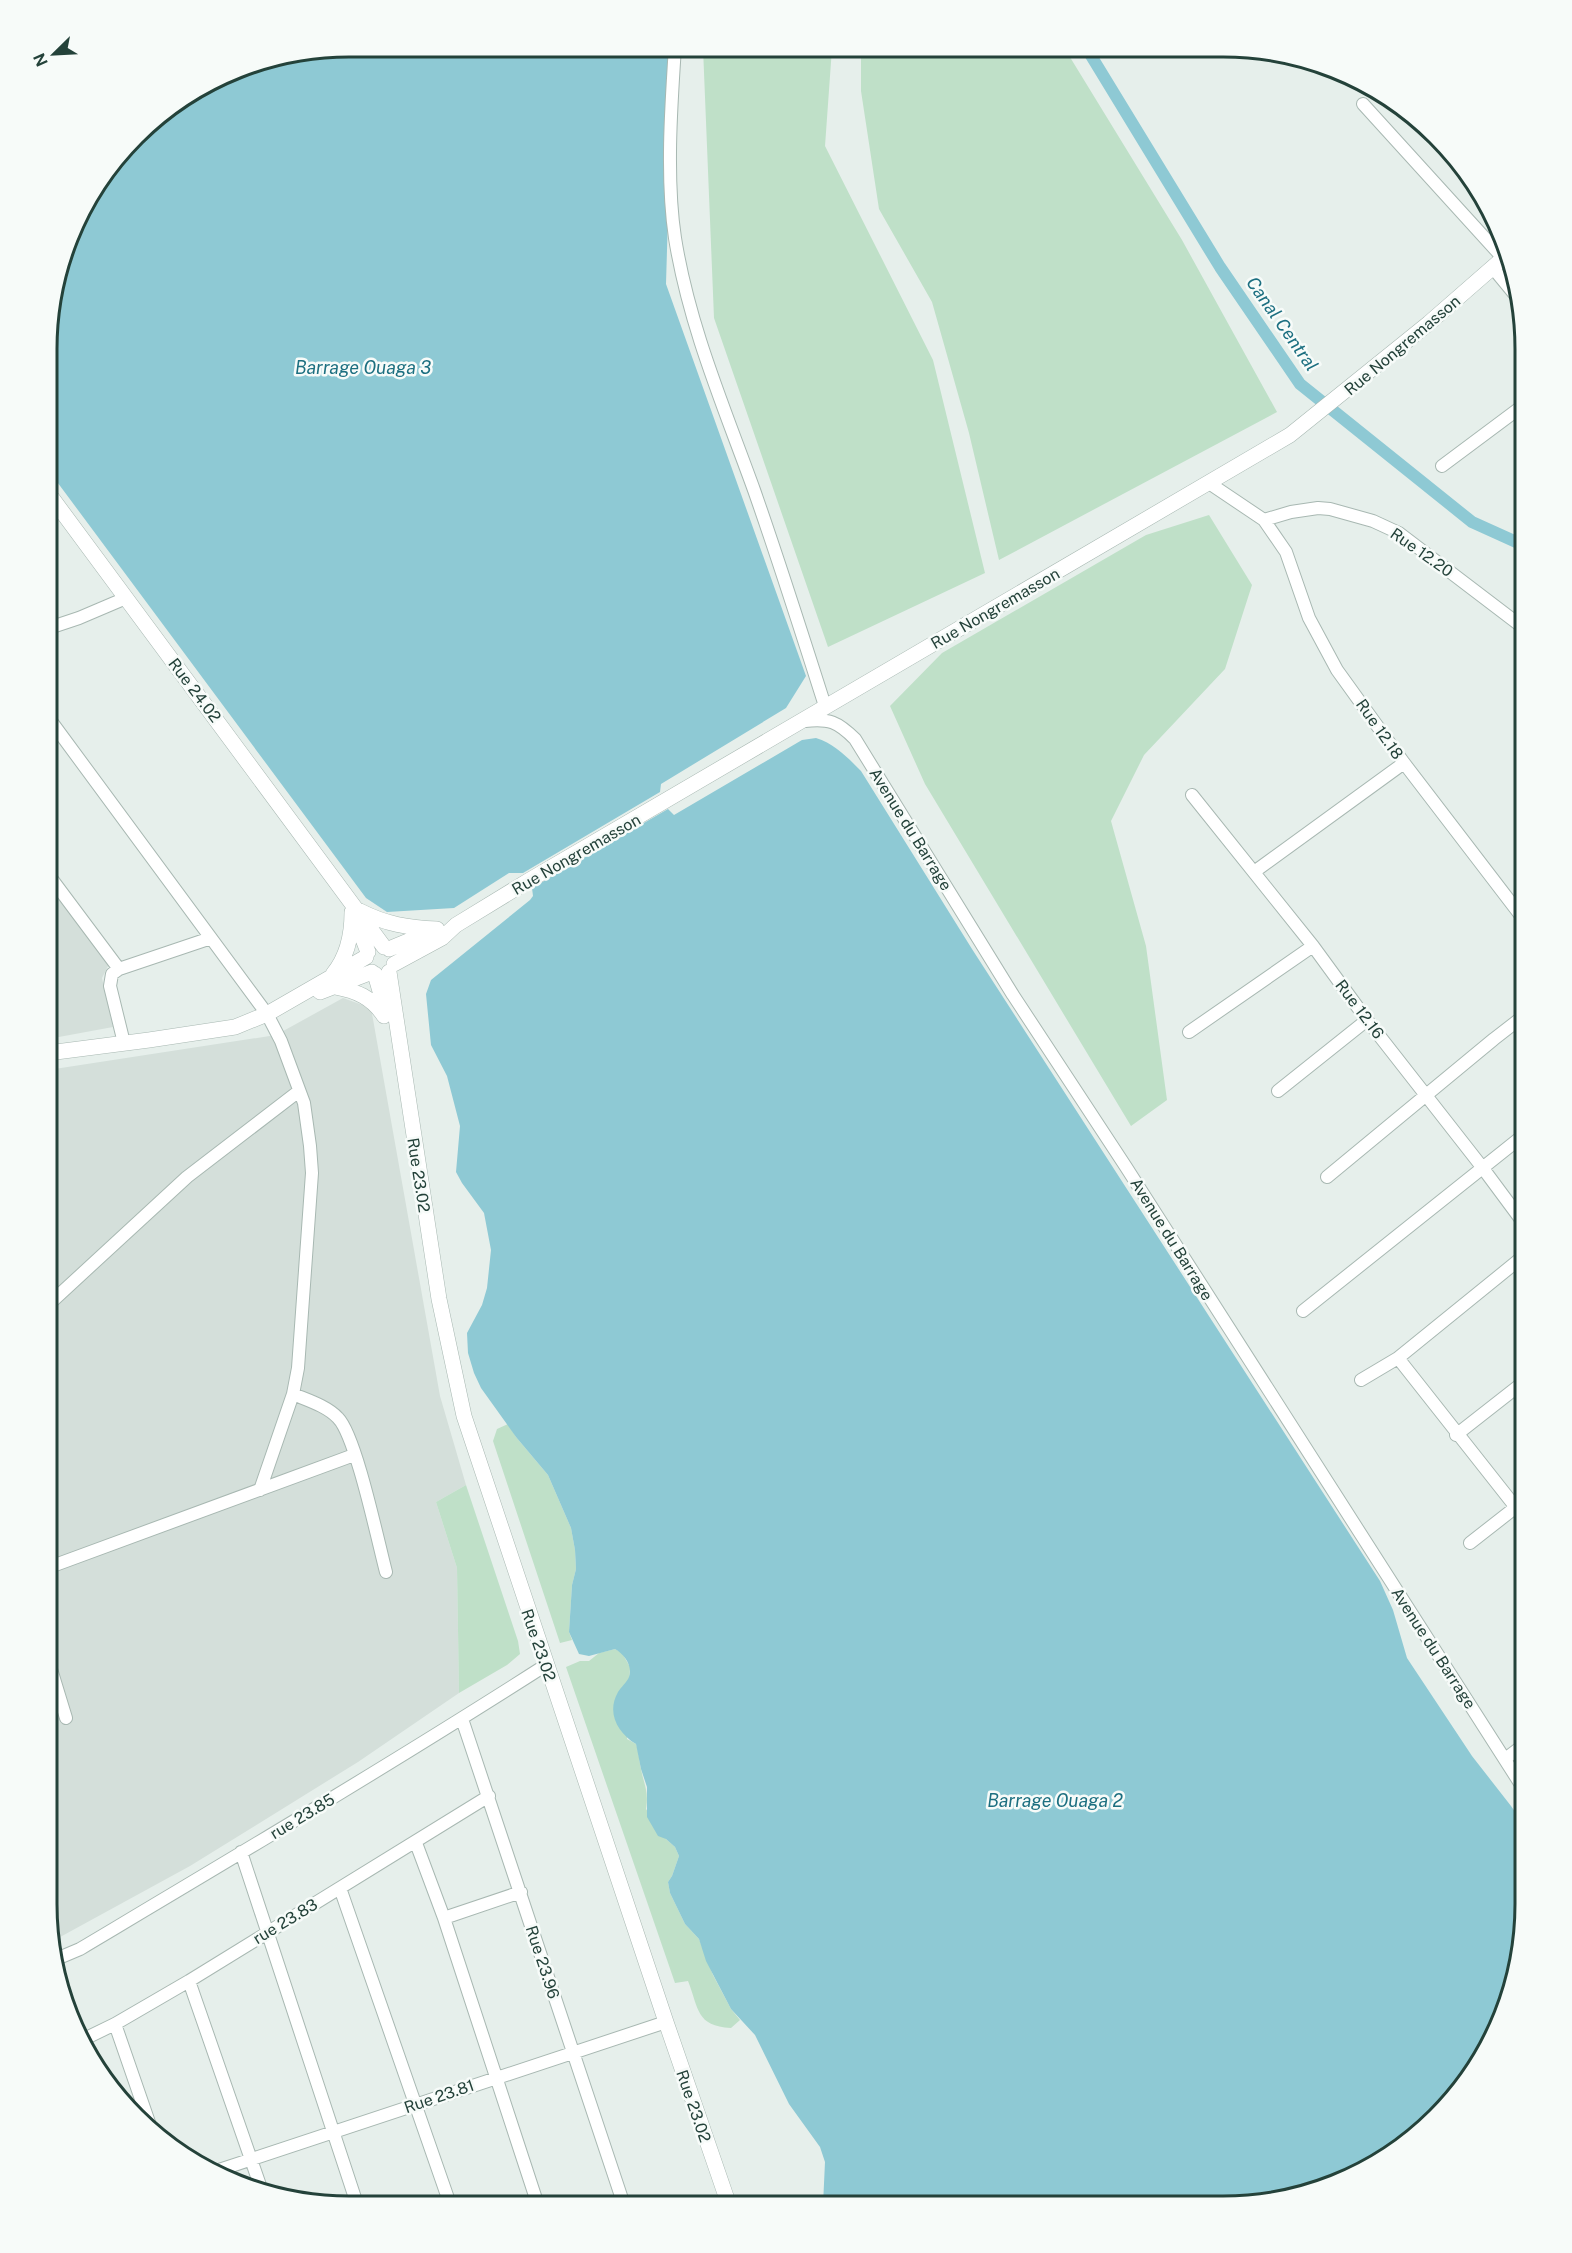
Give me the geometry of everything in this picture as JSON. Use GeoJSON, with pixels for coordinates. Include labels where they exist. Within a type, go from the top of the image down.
{"type":"FeatureCollection","features":[{"type":"Feature","properties":{"kind":"street"},"geometry":{"type":"LineString","coordinates":[[675,57],[670,166],[675,236],[687,299],[700,343],[770,535],[825,706]]}},
{"type":"Feature","properties":{"kind":"street"},"geometry":{"type":"LineString","coordinates":[[1363,104],[1501,260]]}},
{"type":"Feature","properties":{"kind":"street","name":"Rue Nongremasson"},"geometry":{"type":"LineString","coordinates":[[57,1052],[235,1027],[332,982],[442,938],[456,925],[799,721],[1290,435],[1334,402],[1501,260]]}},
{"type":"Feature","properties":{"kind":"street"},"geometry":{"type":"LineString","coordinates":[[1442,466],[1515,412]]}},
{"type":"Feature","properties":{"kind":"street"},"geometry":{"type":"LineString","coordinates":[[1209,483],[1264,520]]}},
{"type":"Feature","properties":{"kind":"street","name":"Rue 24.02"},"geometry":{"type":"LineString","coordinates":[[57,505],[340,886],[384,963],[366,965],[367,954],[354,911]]}},
{"type":"Feature","properties":{"kind":"street","name":"Rue 12.20"},"geometry":{"type":"LineString","coordinates":[[1264,520],[1318,508],[1373,521],[1399,533],[1515,621]]}},
{"type":"Feature","properties":{"kind":"street","name":"Rue 12.18"},"geometry":{"type":"LineString","coordinates":[[1264,520],[1280,541],[1292,566],[1308,618],[1338,670],[1404,763],[1515,908]]}},
{"type":"Feature","properties":{"kind":"street"},"geometry":{"type":"LineString","coordinates":[[57,625],[126,598]]}},
{"type":"Feature","properties":{"kind":"street","name":"Avenue du Barrage"},"geometry":{"type":"LineString","coordinates":[[799,721],[820,719],[832,721],[844,728],[855,739],[1012,995],[1126,1167],[1515,1775]]}},
{"type":"Feature","properties":{"kind":"street"},"geometry":{"type":"LineString","coordinates":[[57,729],[267,1014],[281,1041],[308,1122],[312,1173],[301,1344],[293,1394],[260,1490]]}},
{"type":"Feature","properties":{"kind":"street"},"geometry":{"type":"LineString","coordinates":[[1254,872],[1404,763]]}},
{"type":"Feature","properties":{"kind":"street","name":"Rue 12.16"},"geometry":{"type":"LineString","coordinates":[[1192,795],[1313,945],[1367,1020],[1515,1212]]}},
{"type":"Feature","properties":{"kind":"street"},"geometry":{"type":"LineString","coordinates":[[57,886],[119,969]]}},
{"type":"Feature","properties":{"kind":"street"},"geometry":{"type":"LineString","coordinates":[[391,1031],[383,1014],[367,998],[332,982],[348,944],[354,911],[392,925],[437,929]]}},
{"type":"Feature","properties":{"kind":"street","name":"Rue Nongremasson"},"geometry":{"type":"LineString","coordinates":[[384,963],[437,929],[456,925]]}},
{"type":"Feature","properties":{"kind":"street"},"geometry":{"type":"LineString","coordinates":[[124,1043],[110,986],[111,977],[119,969],[211,938]]}},
{"type":"Feature","properties":{"kind":"street"},"geometry":{"type":"LineString","coordinates":[[1189,1032],[1313,945]]}},
{"type":"Feature","properties":{"kind":"street","name":"Rue Nongremasson"},"geometry":{"type":"LineString","coordinates":[[332,982],[374,947],[384,963]]}},
{"type":"Feature","properties":{"kind":"street","name":"Rue 23.02"},"geometry":{"type":"LineString","coordinates":[[384,963],[391,1031],[402,1072]]}},
{"type":"Feature","properties":{"kind":"street","name":"Rue 23.02"},"geometry":{"type":"LineString","coordinates":[[384,963],[454,1378],[483,1478],[726,2196]]}},
{"type":"Feature","properties":{"kind":"street"},"geometry":{"type":"LineString","coordinates":[[1278,1091],[1367,1020]]}},
{"type":"Feature","properties":{"kind":"street"},"geometry":{"type":"LineString","coordinates":[[1327,1177],[1515,1023]]}},
{"type":"Feature","properties":{"kind":"street"},"geometry":{"type":"LineString","coordinates":[[57,1298],[187,1177],[299,1091]]}},
{"type":"Feature","properties":{"kind":"street"},"geometry":{"type":"LineString","coordinates":[[1303,1311],[1515,1142]]}},
{"type":"Feature","properties":{"kind":"street"},"geometry":{"type":"LineString","coordinates":[[1361,1380],[1398,1358],[1515,1263]]}},
{"type":"Feature","properties":{"kind":"street"},"geometry":{"type":"LineString","coordinates":[[1398,1358],[1456,1435],[1515,1498]]}},
{"type":"Feature","properties":{"kind":"street"},"geometry":{"type":"LineString","coordinates":[[1456,1435],[1515,1389]]}},
{"type":"Feature","properties":{"kind":"street"},"geometry":{"type":"LineString","coordinates":[[293,1394],[327,1410],[338,1417],[343,1425],[354,1455],[386,1572]]}},
{"type":"Feature","properties":{"kind":"street"},"geometry":{"type":"LineString","coordinates":[[57,1564],[354,1455]]}},
{"type":"Feature","properties":{"kind":"street"},"geometry":{"type":"LineString","coordinates":[[1470,1543],[1515,1509]]}},
{"type":"Feature","properties":{"kind":"street","name":"rue 23.85"},"geometry":{"type":"LineString","coordinates":[[62,1956],[80,1948],[462,1719],[546,1665]]}},
{"type":"Feature","properties":{"kind":"street"},"geometry":{"type":"LineString","coordinates":[[57,1689],[66,1718]]}},
{"type":"Feature","properties":{"kind":"street","name":"Rue 23.96"},"geometry":{"type":"LineString","coordinates":[[462,1719],[621,2196]]}},
{"type":"Feature","properties":{"kind":"street"},"geometry":{"type":"LineString","coordinates":[[1505,1759],[1515,1752]]}},
{"type":"Feature","properties":{"kind":"street","name":"rue 23.83"},"geometry":{"type":"LineString","coordinates":[[89,2037],[189,1981],[489,1796]]}},
{"type":"Feature","properties":{"kind":"street"},"geometry":{"type":"LineString","coordinates":[[416,1843],[444,1918],[535,2196]]}},
{"type":"Feature","properties":{"kind":"street"},"geometry":{"type":"LineString","coordinates":[[241,1852],[354,2196]]}},
{"type":"Feature","properties":{"kind":"street"},"geometry":{"type":"LineString","coordinates":[[340,1888],[447,2196]]}},
{"type":"Feature","properties":{"kind":"street"},"geometry":{"type":"LineString","coordinates":[[444,1918],[521,1892]]}},
{"type":"Feature","properties":{"kind":"street"},"geometry":{"type":"LineString","coordinates":[[189,1981],[259,2182]]}},
{"type":"Feature","properties":{"kind":"street","name":"Rue 23.81"},"geometry":{"type":"LineString","coordinates":[[225,2168],[666,2022]]}},
{"type":"Feature","properties":{"kind":"street"},"geometry":{"type":"LineString","coordinates":[[115,2024],[147,2115]]}},
{"type":"Feature","properties":{"kind":"shaded area"},"geometry":{"type":"Polygon","coordinates":[[[57,896],[109,964],[102,978],[113,1027],[57,1037],[57,896]]]}},
{"type":"Feature","properties":{"kind":"shaded area"},"geometry":{"type":"Polygon","coordinates":[[[343,998],[371,1008],[440,1396],[466,1485],[436,1502],[457,1568],[459,1693],[358,1762],[190,1866],[59,1938],[57,1069],[276,1035],[343,998]]]}},
{"type":"Feature","properties":{"kind":"green space"},"geometry":{"type":"Polygon","coordinates":[[[703,57],[831,57],[825,146],[933,360],[985,573],[828,647],[714,318],[703,57]]]}},
{"type":"Feature","properties":{"kind":"green space"},"geometry":{"type":"Polygon","coordinates":[[[861,57],[1070,57],[1182,240],[1277,412],[999,560],[969,433],[932,302],[879,209],[861,91],[861,57]]]}},
{"type":"Feature","properties":{"kind":"green space"},"geometry":{"type":"Polygon","coordinates":[[[1209,515],[1252,585],[1225,669],[1144,755],[1111,821],[1146,946],[1167,1100],[1131,1126],[925,784],[890,706],[942,653],[1146,535],[1209,515]]]}},
{"type":"Feature","properties":{"kind":"green space"},"geometry":{"type":"Polygon","coordinates":[[[508,1424],[548,1475],[571,1528],[576,1569],[572,1585],[569,1632],[572,1640],[560,1643],[493,1441],[497,1429],[508,1424]]]}},
{"type":"Feature","properties":{"kind":"green space"},"geometry":{"type":"Polygon","coordinates":[[[466,1485],[518,1641],[520,1654],[507,1665],[459,1693],[457,1568],[436,1502],[466,1485]]]}},
{"type":"Feature","properties":{"kind":"green space"},"geometry":{"type":"Polygon","coordinates":[[[615,1649],[622,1653],[630,1667],[627,1739],[637,1747],[647,1793],[646,1809],[666,1839],[675,1847],[679,1856],[668,1882],[670,1893],[685,1924],[699,1939],[713,1975],[731,2009],[740,2020],[731,2028],[720,2027],[705,2020],[697,2008],[688,1981],[675,1983],[566,1667],[580,1661],[589,1661],[599,1653],[615,1649]]]}},
{"type":"Feature","properties":{"kind":"water","name":"Barrage Ouaga 3"},"geometry":{"type":"Polygon","coordinates":[[[349,57],[673,57],[666,284],[806,676],[786,708],[661,784],[660,792],[523,873],[509,873],[454,908],[387,912],[366,898],[57,482],[59,311],[72,255],[96,203],[117,171],[142,142],[171,117],[203,96],[255,72],[311,59],[349,57]]]}},
{"type":"Feature","properties":{"kind":"water","name":"Barrage Ouaga 2"},"geometry":{"type":"Polygon","coordinates":[[[816,738],[835,747],[861,771],[972,949],[1380,1581],[1393,1610],[1407,1658],[1472,1756],[1515,1812],[1513,1942],[1500,1998],[1476,2050],[1443,2097],[1416,2124],[1369,2157],[1317,2181],[1261,2194],[1223,2196],[823,2196],[825,2162],[820,2147],[789,2104],[755,2035],[731,2009],[706,1961],[699,1939],[685,1924],[670,1893],[668,1882],[679,1856],[675,1847],[666,1839],[658,1836],[647,1817],[647,1787],[636,1744],[619,1728],[614,1715],[613,1707],[618,1692],[629,1677],[629,1665],[622,1654],[615,1649],[589,1656],[579,1654],[569,1632],[572,1585],[576,1569],[571,1528],[548,1475],[516,1437],[481,1388],[474,1373],[468,1353],[467,1333],[482,1305],[487,1288],[491,1250],[484,1213],[456,1172],[460,1126],[447,1076],[431,1045],[426,994],[431,980],[530,900],[533,896],[532,888],[668,809],[674,815],[802,740],[816,738]]]}},
{"type":"Feature","properties":{"kind":"waterway","name":"Canal Central"},"geometry":{"type":"LineString","coordinates":[[1092,57],[1220,267],[1300,384],[1472,522],[1515,541]]}}]}
